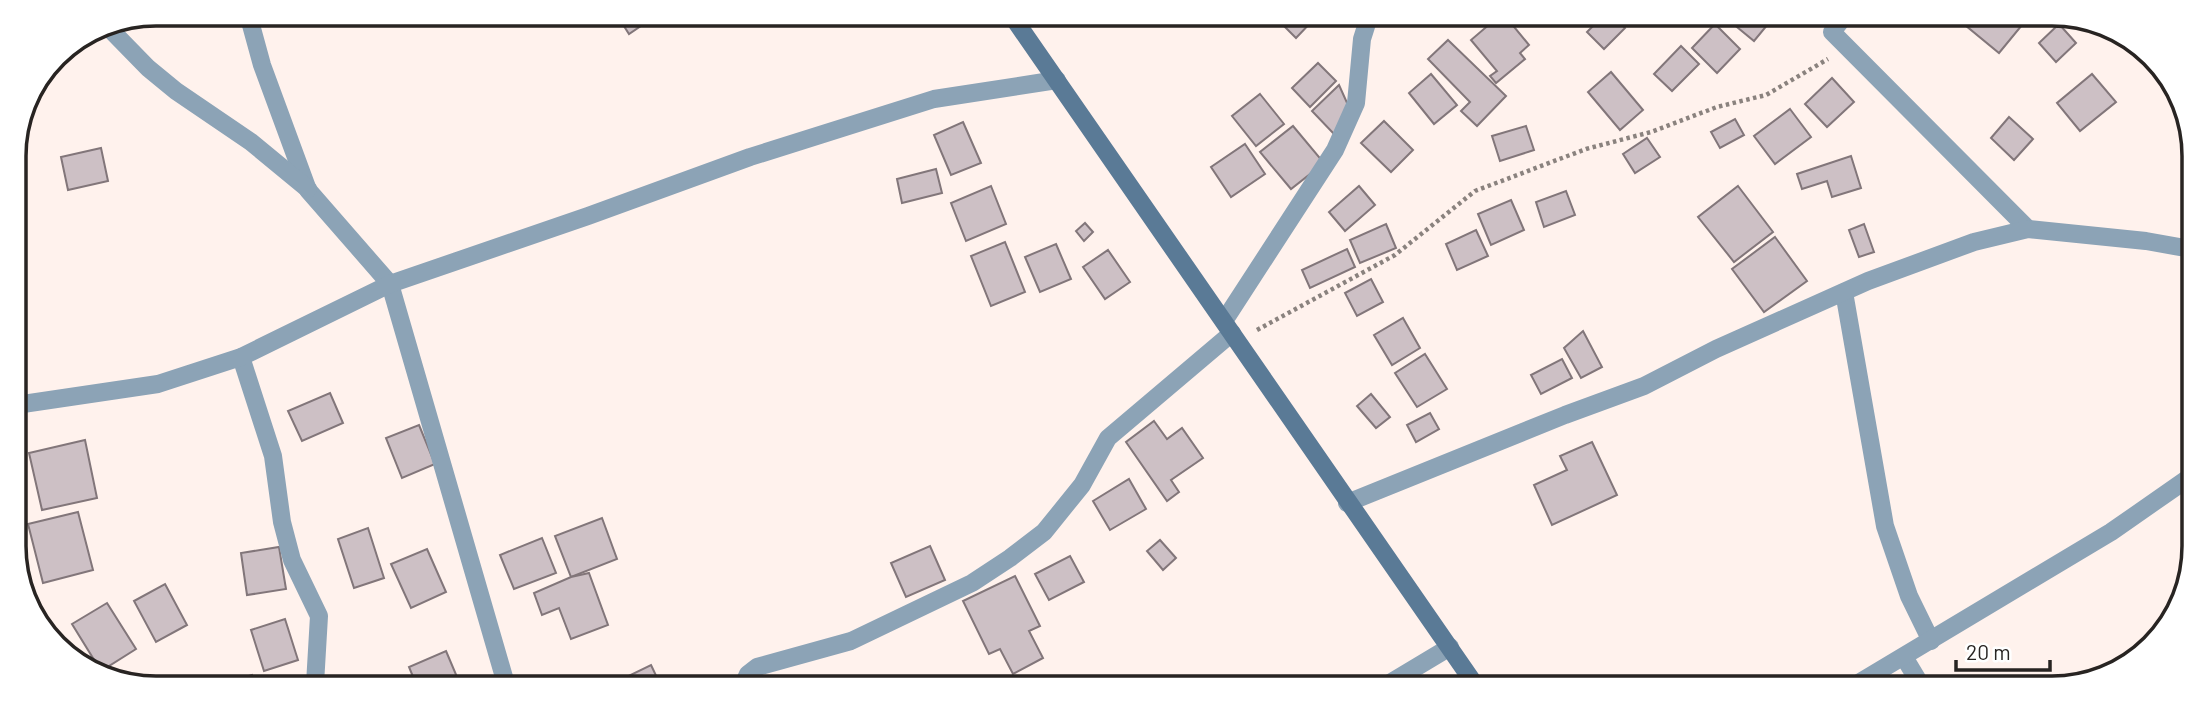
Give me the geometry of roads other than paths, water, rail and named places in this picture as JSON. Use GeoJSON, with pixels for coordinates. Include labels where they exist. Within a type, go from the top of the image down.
{"type":"FeatureCollection","features":[{"type":"Feature","properties":{"kind":"main road"},"geometry":{"type":"LineString","coordinates":[[1019,26],[1469,675]]}},
{"type":"Feature","properties":{"kind":"street"},"geometry":{"type":"LineString","coordinates":[[251,26],[262,65],[308,190]]}},
{"type":"Feature","properties":{"kind":"street"},"geometry":{"type":"LineString","coordinates":[[747,676],[757,667],[851,641],[972,583],[1044,532],[1082,485],[1108,438],[1231,332],[1335,150],[1356,103],[1362,39],[1366,26]]}},
{"type":"Feature","properties":{"kind":"street"},"geometry":{"type":"LineString","coordinates":[[1837,26],[1832,32],[2028,229]]}},
{"type":"Feature","properties":{"kind":"street"},"geometry":{"type":"LineString","coordinates":[[114,33],[148,68],[176,91],[251,142],[308,190],[390,284],[504,676]]}},
{"type":"Feature","properties":{"kind":"street"},"geometry":{"type":"LineString","coordinates":[[26,403],[158,384],[241,356],[390,284],[750,157],[934,99],[1057,80]]}},
{"type":"Feature","properties":{"kind":"street"},"geometry":{"type":"LineString","coordinates":[[1347,503],[1644,386],[1716,349],[1844,292],[1974,242],[2028,229],[2182,247]]}},
{"type":"Feature","properties":{"kind":"street"},"geometry":{"type":"LineString","coordinates":[[1844,292],[1885,526],[1909,596],[1931,641]]}},
{"type":"Feature","properties":{"kind":"street"},"geometry":{"type":"LineString","coordinates":[[241,356],[273,456],[282,522],[292,560],[319,615],[315,676]]}},
{"type":"Feature","properties":{"kind":"street"},"geometry":{"type":"LineString","coordinates":[[1873,675],[2111,533],[2182,483]]}},
{"type":"Feature","properties":{"kind":"street"},"geometry":{"type":"LineString","coordinates":[[1403,675],[1450,647]]}},
{"type":"Feature","properties":{"kind":"street"},"geometry":{"type":"LineString","coordinates":[[1904,657],[1915,675]]}}]}
